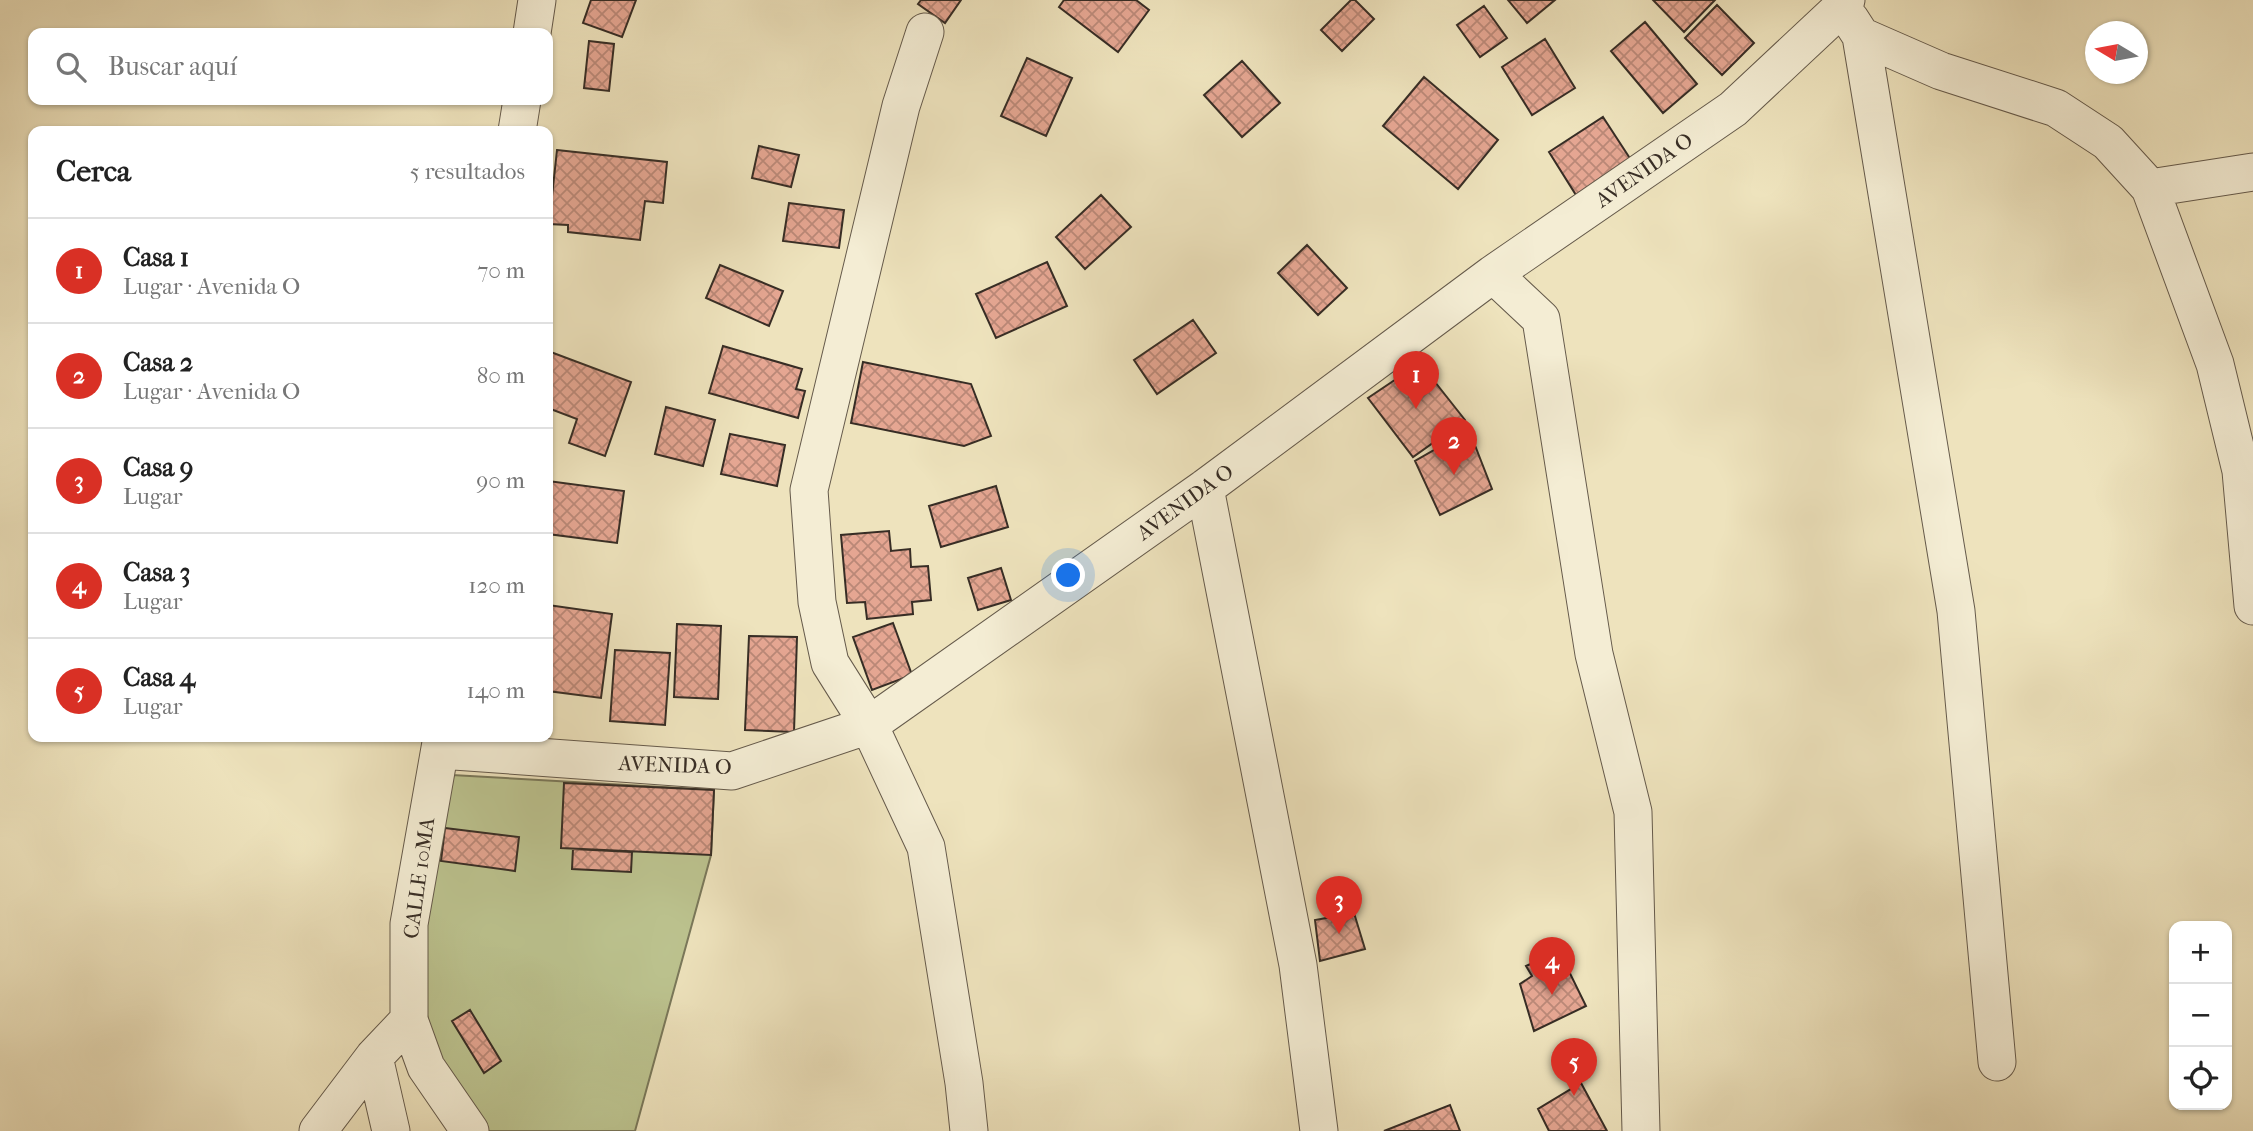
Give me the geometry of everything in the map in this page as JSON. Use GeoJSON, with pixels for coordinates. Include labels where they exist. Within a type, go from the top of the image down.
{"type":"FeatureCollection","features":[{"type":"Feature","properties":{"kind":"street"},"geometry":{"type":"LineString","coordinates":[[533,28],[537,0]]}},
{"type":"Feature","properties":{"kind":"street"},"geometry":{"type":"LineString","coordinates":[[1849,14],[1941,71],[2056,108],[2108,142],[2150,188],[2216,364],[2241,471],[2253,606]]}},
{"type":"Feature","properties":{"kind":"street"},"geometry":{"type":"LineString","coordinates":[[1849,14],[1956,611],[1997,1062]]}},
{"type":"Feature","properties":{"kind":"street","name":"AVENIDA O"},"geometry":{"type":"LineString","coordinates":[[441,743],[732,771],[869,724],[1205,488],[1493,274],[1733,108],[1849,14]]}},
{"type":"Feature","properties":{"kind":"street"},"geometry":{"type":"LineString","coordinates":[[926,32],[901,106],[809,490],[817,602],[830,663],[869,724],[926,847],[964,1083],[969,1131]]}},
{"type":"Feature","properties":{"kind":"street"},"geometry":{"type":"LineString","coordinates":[[518,126],[521,105]]}},
{"type":"Feature","properties":{"kind":"street"},"geometry":{"type":"LineString","coordinates":[[2150,188],[2253,172]]}},
{"type":"Feature","properties":{"kind":"street"},"geometry":{"type":"LineString","coordinates":[[1493,274],[1541,319],[1594,654],[1633,812],[1641,1131]]}},
{"type":"Feature","properties":{"kind":"street"},"geometry":{"type":"LineString","coordinates":[[1205,488],[1298,965],[1319,1131]]}},
{"type":"Feature","properties":{"kind":"street","name":"CALLE 10MA"},"geometry":{"type":"LineString","coordinates":[[441,743],[409,924],[409,1020],[426,1067],[470,1131]]}},
{"type":"Feature","properties":{"kind":"street"},"geometry":{"type":"LineString","coordinates":[[318,1131],[374,1057],[409,1020]]}},
{"type":"Feature","properties":{"kind":"street"},"geometry":{"type":"LineString","coordinates":[[374,1057],[391,1131]]}},
{"type":"Feature","properties":{"kind":"green space"},"geometry":{"type":"Polygon","coordinates":[[[452,775],[714,790],[711,855],[635,1131],[484,1131],[460,1095],[434,1043],[421,991],[421,940],[452,775]]]}},
{"type":"Feature","properties":{"kind":"building"},"geometry":{"type":"Polygon","coordinates":[[[591,0],[636,0],[622,37],[583,23],[591,0]]]}},
{"type":"Feature","properties":{"kind":"building"},"geometry":{"type":"Polygon","coordinates":[[[921,0],[961,0],[945,23],[918,4],[921,0]]]}},
{"type":"Feature","properties":{"kind":"building"},"geometry":{"type":"Polygon","coordinates":[[[1064,0],[1136,0],[1149,10],[1118,52],[1059,7],[1064,0]]]}},
{"type":"Feature","properties":{"kind":"building"},"geometry":{"type":"Polygon","coordinates":[[[1351,0],[1355,0],[1374,19],[1342,51],[1321,30],[1351,0]]]}},
{"type":"Feature","properties":{"kind":"building"},"geometry":{"type":"Polygon","coordinates":[[[1508,0],[1555,0],[1527,23],[1508,0]]]}},
{"type":"Feature","properties":{"kind":"building"},"geometry":{"type":"Polygon","coordinates":[[[1653,0],[1715,0],[1684,32],[1653,0]]]}},
{"type":"Feature","properties":{"kind":"building"},"geometry":{"type":"Polygon","coordinates":[[[1717,5],[1754,43],[1722,75],[1685,38],[1717,5]]]}},
{"type":"Feature","properties":{"kind":"building"},"geometry":{"type":"Polygon","coordinates":[[[1484,6],[1507,38],[1480,57],[1457,25],[1484,6]]]}},
{"type":"Feature","properties":{"kind":"building"},"geometry":{"type":"Polygon","coordinates":[[[1645,22],[1697,84],[1663,113],[1611,51],[1645,22]]]}},
{"type":"Feature","properties":{"kind":"building"},"geometry":{"type":"Polygon","coordinates":[[[1545,39],[1575,88],[1532,115],[1502,67],[1545,39]]]}},
{"type":"Feature","properties":{"kind":"building"},"geometry":{"type":"Polygon","coordinates":[[[589,41],[614,44],[609,91],[584,88],[589,41]]]}},
{"type":"Feature","properties":{"kind":"building"},"geometry":{"type":"Polygon","coordinates":[[[1027,58],[1072,78],[1046,136],[1001,116],[1027,58]]]}},
{"type":"Feature","properties":{"kind":"building"},"geometry":{"type":"Polygon","coordinates":[[[1242,61],[1280,103],[1242,137],[1204,95],[1242,61]]]}},
{"type":"Feature","properties":{"kind":"building"},"geometry":{"type":"Polygon","coordinates":[[[1424,77],[1498,140],[1458,189],[1383,126],[1424,77]]]}},
{"type":"Feature","properties":{"kind":"building"},"geometry":{"type":"Polygon","coordinates":[[[1603,117],[1631,160],[1576,195],[1549,152],[1603,117]]]}},
{"type":"Feature","properties":{"kind":"building"},"geometry":{"type":"Polygon","coordinates":[[[759,146],[799,155],[791,187],[752,178],[759,146]]]}},
{"type":"Feature","properties":{"kind":"building"},"geometry":{"type":"Polygon","coordinates":[[[557,150],[667,162],[663,203],[645,201],[640,240],[568,232],[568,225],[553,224],[557,150]]]}},
{"type":"Feature","properties":{"kind":"building"},"geometry":{"type":"Polygon","coordinates":[[[1101,195],[1131,227],[1085,269],[1056,237],[1101,195]]]}},
{"type":"Feature","properties":{"kind":"building"},"geometry":{"type":"Polygon","coordinates":[[[789,203],[844,210],[839,248],[783,241],[789,203]]]}},
{"type":"Feature","properties":{"kind":"building"},"geometry":{"type":"Polygon","coordinates":[[[1307,245],[1347,288],[1318,315],[1278,273],[1307,245]]]}},
{"type":"Feature","properties":{"kind":"building"},"geometry":{"type":"Polygon","coordinates":[[[1047,262],[1067,306],[996,338],[976,294],[1047,262]]]}},
{"type":"Feature","properties":{"kind":"building"},"geometry":{"type":"Polygon","coordinates":[[[720,265],[783,291],[769,326],[706,298],[720,265]]]}},
{"type":"Feature","properties":{"kind":"building"},"geometry":{"type":"Polygon","coordinates":[[[1193,320],[1216,353],[1157,394],[1134,360],[1193,320]]]}},
{"type":"Feature","properties":{"kind":"building"},"geometry":{"type":"Polygon","coordinates":[[[723,346],[802,369],[796,389],[805,391],[798,418],[709,393],[723,346]]]}},
{"type":"Feature","properties":{"kind":"building"},"geometry":{"type":"Polygon","coordinates":[[[553,353],[631,382],[605,456],[569,443],[577,419],[553,410],[553,353]]]}},
{"type":"Feature","properties":{"kind":"building"},"geometry":{"type":"Polygon","coordinates":[[[863,362],[971,384],[991,436],[964,446],[851,423],[863,362]]]}},
{"type":"Feature","properties":{"kind":"building"},"geometry":{"type":"Polygon","coordinates":[[[1420,363],[1465,420],[1413,457],[1368,398],[1420,363]]]}},
{"type":"Feature","properties":{"kind":"building"},"geometry":{"type":"Polygon","coordinates":[[[666,407],[715,420],[703,466],[655,454],[666,407]]]}},
{"type":"Feature","properties":{"kind":"building"},"geometry":{"type":"Polygon","coordinates":[[[1469,430],[1492,489],[1440,515],[1415,461],[1469,430]]]}},
{"type":"Feature","properties":{"kind":"building"},"geometry":{"type":"Polygon","coordinates":[[[730,434],[785,445],[777,486],[721,474],[730,434]]]}},
{"type":"Feature","properties":{"kind":"building"},"geometry":{"type":"Polygon","coordinates":[[[553,482],[624,491],[617,543],[553,535],[553,482]]]}},
{"type":"Feature","properties":{"kind":"building"},"geometry":{"type":"Polygon","coordinates":[[[996,486],[1008,527],[941,547],[929,506],[996,486]]]}},
{"type":"Feature","properties":{"kind":"building"},"geometry":{"type":"Polygon","coordinates":[[[889,531],[891,551],[910,549],[911,567],[928,566],[931,600],[912,602],[913,614],[867,619],[865,602],[847,603],[841,535],[889,531]]]}},
{"type":"Feature","properties":{"kind":"building"},"geometry":{"type":"Polygon","coordinates":[[[1001,568],[1011,600],[978,610],[968,578],[1001,568]]]}},
{"type":"Feature","properties":{"kind":"building"},"geometry":{"type":"Polygon","coordinates":[[[553,606],[612,614],[601,698],[553,692],[553,606]]]}},
{"type":"Feature","properties":{"kind":"building"},"geometry":{"type":"Polygon","coordinates":[[[893,623],[912,675],[872,690],[853,637],[893,623]]]}},
{"type":"Feature","properties":{"kind":"building"},"geometry":{"type":"Polygon","coordinates":[[[677,624],[721,626],[718,699],[674,697],[677,624]]]}},
{"type":"Feature","properties":{"kind":"building"},"geometry":{"type":"Polygon","coordinates":[[[749,636],[797,637],[794,732],[745,730],[749,636]]]}},
{"type":"Feature","properties":{"kind":"building"},"geometry":{"type":"Polygon","coordinates":[[[615,650],[670,653],[665,725],[610,721],[615,650]]]}},
{"type":"Feature","properties":{"kind":"building"},"geometry":{"type":"Polygon","coordinates":[[[564,783],[714,790],[711,855],[561,848],[564,783]]]}},
{"type":"Feature","properties":{"kind":"building"},"geometry":{"type":"Polygon","coordinates":[[[445,828],[519,837],[515,871],[441,861],[445,828]]]}},
{"type":"Feature","properties":{"kind":"building"},"geometry":{"type":"Polygon","coordinates":[[[573,849],[632,852],[631,872],[572,869],[573,849]]]}},
{"type":"Feature","properties":{"kind":"building"},"geometry":{"type":"Polygon","coordinates":[[[1354,913],[1365,949],[1320,961],[1315,920],[1354,913]]]}},
{"type":"Feature","properties":{"kind":"building"},"geometry":{"type":"Polygon","coordinates":[[[1559,951],[1586,1006],[1534,1031],[1520,984],[1532,976],[1526,966],[1559,951]]]}},
{"type":"Feature","properties":{"kind":"building"},"geometry":{"type":"Polygon","coordinates":[[[470,1010],[501,1061],[484,1073],[452,1021],[470,1010]]]}},
{"type":"Feature","properties":{"kind":"building"},"geometry":{"type":"Polygon","coordinates":[[[1581,1083],[1607,1131],[1549,1131],[1538,1109],[1581,1083]]]}},
{"type":"Feature","properties":{"kind":"building"},"geometry":{"type":"Polygon","coordinates":[[[1450,1105],[1460,1131],[1384,1131],[1450,1105]]]}},
{"type":"Feature","properties":{"kind":"place","name":"Casa 1"},"geometry":{"type":"Point","coordinates":[1416,409]}},
{"type":"Feature","properties":{"kind":"place","name":"Casa 2"},"geometry":{"type":"Point","coordinates":[1454,475]}},
{"type":"Feature","properties":{"kind":"place","name":"Casa 9"},"geometry":{"type":"Point","coordinates":[1339,934]}},
{"type":"Feature","properties":{"kind":"place","name":"Casa 3"},"geometry":{"type":"Point","coordinates":[1552,995]}},
{"type":"Feature","properties":{"kind":"place","name":"Casa 4"},"geometry":{"type":"Point","coordinates":[1574,1096]}}]}
